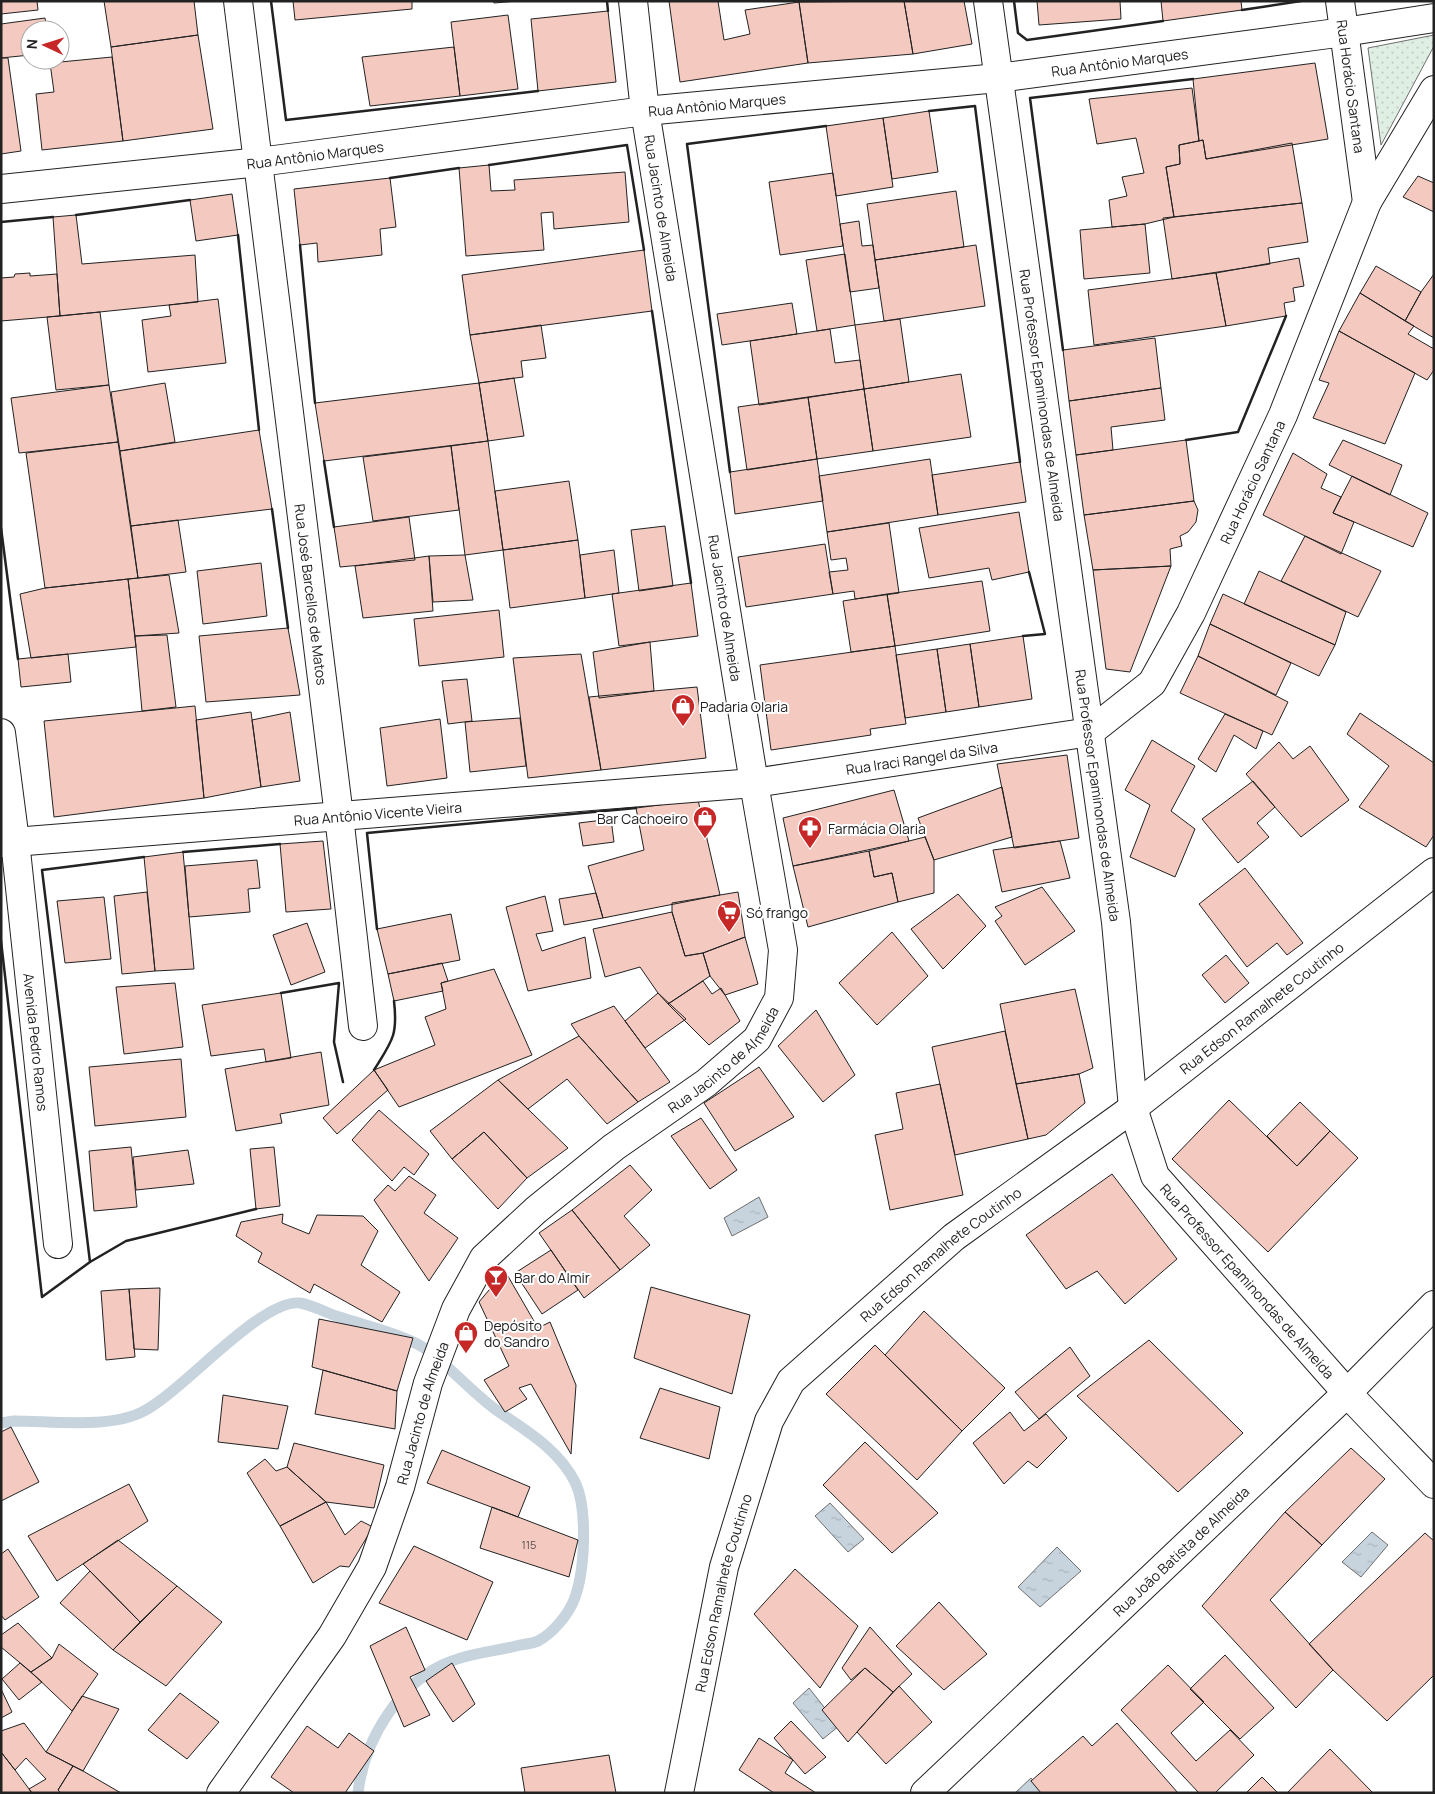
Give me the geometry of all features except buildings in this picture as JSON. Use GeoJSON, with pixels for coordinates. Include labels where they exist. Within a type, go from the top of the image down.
{"type":"FeatureCollection","features":[{"type":"Feature","properties":{"kind":"street","name":"Rua José Barcellos de Matos"},"geometry":{"type":"LineString","coordinates":[[238,1],[339,816],[363,1026]]}},
{"type":"Feature","properties":{"kind":"street","name":"Rua Jacinto de Almeida"},"geometry":{"type":"LineString","coordinates":[[231,1788],[332,1636],[372,1567],[400,1487],[428,1383],[456,1309],[484,1258],[536,1210],[600,1159],[706,1083],[757,1040],[779,998],[783,950],[754,783],[645,111],[632,1]]}},
{"type":"Feature","properties":{"kind":"street","name":"Rua Professor Epaminondas de Almeida"},"geometry":{"type":"LineString","coordinates":[[988,1],[1116,922],[1134,1108],[1155,1176],[1347,1392],[1434,1484]]}},
{"type":"Feature","properties":{"kind":"street","name":"Rua Horácio Santana"},"geometry":{"type":"LineString","coordinates":[[1340,1],[1367,202]]}},
{"type":"Feature","properties":{"kind":"street","name":"Rua Antônio Marques"},"geometry":{"type":"LineString","coordinates":[[1,189],[259,162],[645,111],[998,78],[1344,32],[1434,18]]}},
{"type":"Feature","properties":{"kind":"street","name":"Rua Horácio Santana"},"geometry":{"type":"LineString","coordinates":[[1090,732],[1152,683],[1191,613],[1283,415],[1367,202],[1434,90]]}},
{"type":"Feature","properties":{"kind":"street","name":"Rua Iraci Rangel da Silva"},"geometry":{"type":"LineString","coordinates":[[754,783],[1090,732]]}},
{"type":"Feature","properties":{"kind":"street","name":"Avenida Pedro Ramos"},"geometry":{"type":"LineString","coordinates":[[1,733],[8,842],[58,1244]]}},
{"type":"Feature","properties":{"kind":"street","name":"Rua Antônio Vicente Vieira"},"geometry":{"type":"LineString","coordinates":[[8,842],[754,783]]}},
{"type":"Feature","properties":{"kind":"street","name":"Rua Edson Ramalhete Coutinho"},"geometry":{"type":"LineString","coordinates":[[679,1793],[724,1567],[769,1421],[791,1381],[954,1238],[1134,1108],[1434,872]]}},
{"type":"Feature","properties":{"kind":"street","name":"Rua João Batista de Almeida"},"geometry":{"type":"LineString","coordinates":[[925,1793],[1347,1392],[1434,1305]]}},
{"type":"Feature","properties":{"kind":"green space"},"geometry":{"type":"Polygon","coordinates":[[[1434,35],[1434,46],[1381,145],[1368,48],[1434,35]]]}},
{"type":"Feature","properties":{"kind":"water"},"geometry":{"type":"Polygon","coordinates":[[[759,1197],[768,1217],[732,1236],[724,1218],[759,1197]]]}},
{"type":"Feature","properties":{"kind":"water"},"geometry":{"type":"Polygon","coordinates":[[[830,1503],[864,1539],[848,1552],[815,1516],[830,1503]]]}},
{"type":"Feature","properties":{"kind":"water"},"geometry":{"type":"Polygon","coordinates":[[[1372,1532],[1388,1545],[1361,1577],[1342,1562],[1372,1532]]]}},
{"type":"Feature","properties":{"kind":"water"},"geometry":{"type":"Polygon","coordinates":[[[1057,1547],[1081,1571],[1040,1607],[1018,1587],[1057,1547]]]}},
{"type":"Feature","properties":{"kind":"water"},"geometry":{"type":"Polygon","coordinates":[[[809,1688],[839,1726],[823,1739],[793,1703],[809,1688]]]}},
{"type":"Feature","properties":{"kind":"water"},"geometry":{"type":"Polygon","coordinates":[[[1031,1778],[1045,1793],[1016,1793],[1016,1792],[1031,1778]]]}},
{"type":"Feature","properties":{"kind":"waterway"},"geometry":{"type":"LineString","coordinates":[[1,1423],[14,1421],[81,1423],[130,1417],[161,1400],[244,1330],[265,1315],[284,1306],[300,1303],[416,1343],[443,1363],[489,1405],[542,1442],[560,1460],[575,1482],[579,1494],[582,1508],[584,1541],[578,1588],[564,1618],[554,1629],[538,1641],[460,1658],[433,1670],[416,1682],[401,1697],[377,1733],[368,1753],[358,1793]]}},
{"type":"Feature","properties":{"kind":"wall"},"geometry":{"type":"LineString","coordinates":[[271,1],[286,120],[538,91]]}},
{"type":"Feature","properties":{"kind":"wall"},"geometry":{"type":"LineString","coordinates":[[607,1],[608,11]]}},
{"type":"Feature","properties":{"kind":"wall"},"geometry":{"type":"LineString","coordinates":[[1014,1],[1018,33],[1027,40],[1163,21]]}},
{"type":"Feature","properties":{"kind":"wall"},"geometry":{"type":"LineString","coordinates":[[1242,10],[1301,1]]}},
{"type":"Feature","properties":{"kind":"wall"},"geometry":{"type":"LineString","coordinates":[[1063,350],[1030,98],[1193,79]]}},
{"type":"Feature","properties":{"kind":"wall"},"geometry":{"type":"LineString","coordinates":[[929,111],[975,106],[1020,462]]}},
{"type":"Feature","properties":{"kind":"wall"},"geometry":{"type":"LineString","coordinates":[[730,472],[687,144],[826,126]]}},
{"type":"Feature","properties":{"kind":"wall"},"geometry":{"type":"LineString","coordinates":[[489,165],[627,145],[644,250]]}},
{"type":"Feature","properties":{"kind":"wall"},"geometry":{"type":"LineString","coordinates":[[390,178],[459,168]]}},
{"type":"Feature","properties":{"kind":"wall"},"geometry":{"type":"LineString","coordinates":[[76,215],[190,200]]}},
{"type":"Feature","properties":{"kind":"wall"},"geometry":{"type":"LineString","coordinates":[[1,222],[53,217]]}},
{"type":"Feature","properties":{"kind":"wall"},"geometry":{"type":"LineString","coordinates":[[238,235],[259,430]]}},
{"type":"Feature","properties":{"kind":"wall"},"geometry":{"type":"LineString","coordinates":[[300,245],[315,403]]}},
{"type":"Feature","properties":{"kind":"wall"},"geometry":{"type":"LineString","coordinates":[[652,311],[691,583]]}},
{"type":"Feature","properties":{"kind":"wall"},"geometry":{"type":"LineString","coordinates":[[1186,440],[1238,432],[1286,316]]}},
{"type":"Feature","properties":{"kind":"wall"},"geometry":{"type":"LineString","coordinates":[[324,461],[334,527]]}},
{"type":"Feature","properties":{"kind":"wall"},"geometry":{"type":"LineString","coordinates":[[272,509],[288,628]]}},
{"type":"Feature","properties":{"kind":"wall"},"geometry":{"type":"LineString","coordinates":[[1,528],[18,659]]}},
{"type":"Feature","properties":{"kind":"wall"},"geometry":{"type":"LineString","coordinates":[[1023,636],[1045,634],[1029,572]]}},
{"type":"Feature","properties":{"kind":"wall"},"geometry":{"type":"LineString","coordinates":[[377,929],[367,833],[636,808]]}},
{"type":"Feature","properties":{"kind":"wall"},"geometry":{"type":"LineString","coordinates":[[183,852],[280,844]]}},
{"type":"Feature","properties":{"kind":"wall"},"geometry":{"type":"LineString","coordinates":[[90,1262],[42,870],[144,857]]}},
{"type":"Feature","properties":{"kind":"wall"},"geometry":{"type":"LineString","coordinates":[[1,941],[42,1297],[90,1262],[126,1241],[256,1209]]}},
{"type":"Feature","properties":{"kind":"wall"},"geometry":{"type":"LineString","coordinates":[[281,993],[339,983],[334,1042],[343,1082]]}},
{"type":"Feature","properties":{"kind":"wall"},"geometry":{"type":"LineString","coordinates":[[374,1070],[392,1038],[395,1022],[394,1001]]}},
{"type":"Feature","properties":{"kind":"place","name":"Padaria Olaria"},"geometry":{"type":"Point","coordinates":[683,727]}},
{"type":"Feature","properties":{"kind":"place","name":"Bar Cachoeiro"},"geometry":{"type":"Point","coordinates":[705,839]}},
{"type":"Feature","properties":{"kind":"place","name":"Farmácia Olaria"},"geometry":{"type":"Point","coordinates":[810,849]}},
{"type":"Feature","properties":{"kind":"place","name":"Só frango"},"geometry":{"type":"Point","coordinates":[729,933]}},
{"type":"Feature","properties":{"kind":"place","name":"Bar do Almir"},"geometry":{"type":"Point","coordinates":[496,1298]}},
{"type":"Feature","properties":{"kind":"place","name":"Depósito do Sandro"},"geometry":{"type":"Point","coordinates":[466,1354]}}]}
